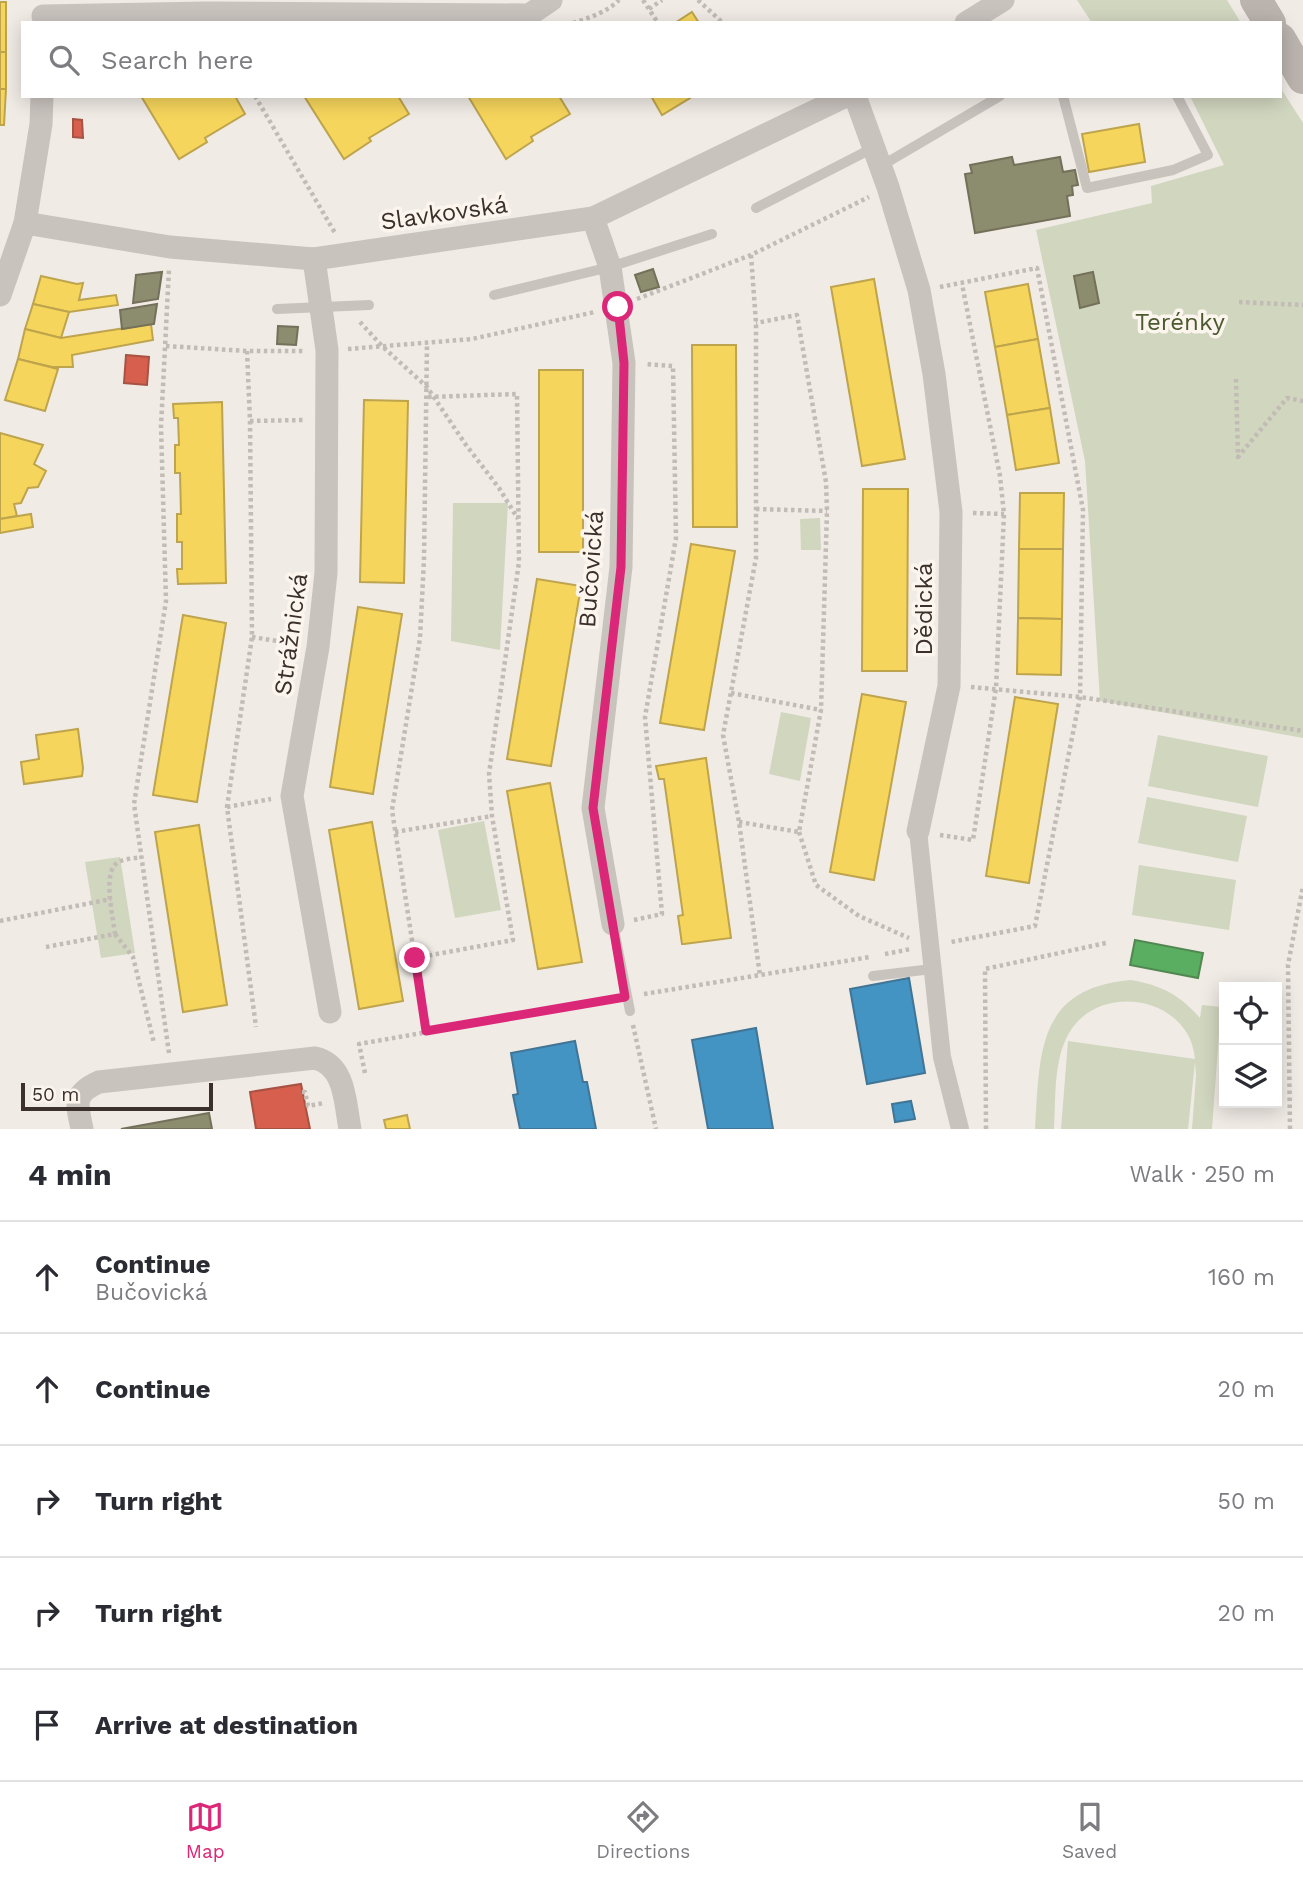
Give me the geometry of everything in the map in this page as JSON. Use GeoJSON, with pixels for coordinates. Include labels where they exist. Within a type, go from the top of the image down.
{"type":"FeatureCollection","features":[{"type":"Feature","properties":{"kind":"main road"},"geometry":{"type":"LineString","coordinates":[[1256,0],[1269,21]]}},
{"type":"Feature","properties":{"kind":"main road"},"geometry":{"type":"LineString","coordinates":[[1282,42],[1303,78]]}},
{"type":"Feature","properties":{"kind":"street"},"geometry":{"type":"LineString","coordinates":[[43,13],[529,15],[551,0]]}},
{"type":"Feature","properties":{"kind":"street"},"geometry":{"type":"LineString","coordinates":[[969,21],[1003,0]]}},
{"type":"Feature","properties":{"kind":"street"},"geometry":{"type":"LineString","coordinates":[[0,295],[25,222],[41,124],[42,98]]}},
{"type":"Feature","properties":{"kind":"street","name":"Slavkovská"},"geometry":{"type":"LineString","coordinates":[[25,222],[170,247],[314,259],[593,218],[842,98]]}},
{"type":"Feature","properties":{"kind":"street","name":"Dědická"},"geometry":{"type":"LineString","coordinates":[[856,98],[878,157],[919,290],[934,374],[951,512],[949,686],[918,831],[942,1057],[960,1129]]}},
{"type":"Feature","properties":{"kind":"street","name":"Bučovická"},"geometry":{"type":"LineString","coordinates":[[593,218],[610,267],[624,363],[621,567],[593,808],[613,925]]}},
{"type":"Feature","properties":{"kind":"street","name":"Strážnická"},"geometry":{"type":"LineString","coordinates":[[314,259],[323,307],[327,350],[326,573],[318,647],[292,796],[330,1012]]}},
{"type":"Feature","properties":{"kind":"street"},"geometry":{"type":"LineString","coordinates":[[82,1129],[78,1101],[82,1092],[107,1080],[308,1059],[324,1060],[340,1078],[350,1129]]}},
{"type":"Feature","properties":{"kind":"lane"},"geometry":{"type":"LineString","coordinates":[[756,208],[878,157],[996,98]]}},
{"type":"Feature","properties":{"kind":"lane"},"geometry":{"type":"LineString","coordinates":[[1064,98],[1087,188],[1173,170],[1208,155],[1178,98]]}},
{"type":"Feature","properties":{"kind":"lane"},"geometry":{"type":"LineString","coordinates":[[494,295],[610,267],[712,234]]}},
{"type":"Feature","properties":{"kind":"lane"},"geometry":{"type":"LineString","coordinates":[[277,309],[369,305]]}},
{"type":"Feature","properties":{"kind":"lane"},"geometry":{"type":"LineString","coordinates":[[613,925],[629,1011]]}},
{"type":"Feature","properties":{"kind":"lane"},"geometry":{"type":"LineString","coordinates":[[873,975],[932,969]]}},
{"type":"Feature","properties":{"kind":"path"},"geometry":{"type":"LineString","coordinates":[[579,21],[613,6],[618,0]]}},
{"type":"Feature","properties":{"kind":"path"},"geometry":{"type":"LineString","coordinates":[[643,0],[657,21]]}},
{"type":"Feature","properties":{"kind":"path"},"geometry":{"type":"LineString","coordinates":[[649,9],[662,0]]}},
{"type":"Feature","properties":{"kind":"path"},"geometry":{"type":"LineString","coordinates":[[698,0],[721,21]]}},
{"type":"Feature","properties":{"kind":"path"},"geometry":{"type":"LineString","coordinates":[[257,98],[335,234]]}},
{"type":"Feature","properties":{"kind":"path"},"geometry":{"type":"LineString","coordinates":[[170,247],[161,426],[166,601],[134,804],[166,1041],[173,1073]]}},
{"type":"Feature","properties":{"kind":"path"},"geometry":{"type":"LineString","coordinates":[[751,255],[756,323],[756,558],[723,735],[739,822],[760,976]]}},
{"type":"Feature","properties":{"kind":"path"},"geometry":{"type":"LineString","coordinates":[[366,1081],[359,1044],[1035,926],[1080,697],[1083,509],[1037,268],[919,290]]}},
{"type":"Feature","properties":{"kind":"path"},"geometry":{"type":"LineString","coordinates":[[918,831],[972,840],[996,688],[1004,514],[1000,476],[962,284]]}},
{"type":"Feature","properties":{"kind":"path"},"geometry":{"type":"LineString","coordinates":[[1239,302],[1303,305]]}},
{"type":"Feature","properties":{"kind":"path"},"geometry":{"type":"LineString","coordinates":[[346,306],[382,346],[427,387],[519,520]]}},
{"type":"Feature","properties":{"kind":"path"},"geometry":{"type":"LineString","coordinates":[[756,323],[797,315],[826,482],[821,710],[799,832],[817,885],[859,916],[929,946]]}},
{"type":"Feature","properties":{"kind":"path"},"geometry":{"type":"LineString","coordinates":[[426,1031],[392,810],[420,638],[427,343]]}},
{"type":"Feature","properties":{"kind":"path"},"geometry":{"type":"LineString","coordinates":[[247,351],[252,637],[227,807],[256,1027]]}},
{"type":"Feature","properties":{"kind":"path"},"geometry":{"type":"LineString","coordinates":[[613,925],[662,914],[645,717],[676,538],[673,366],[624,363]]}},
{"type":"Feature","properties":{"kind":"path"},"geometry":{"type":"LineString","coordinates":[[1236,379],[1238,457],[1287,398],[1303,401]]}},
{"type":"Feature","properties":{"kind":"path"},"geometry":{"type":"LineString","coordinates":[[415,958],[513,940],[492,816],[489,775],[519,562],[517,394],[427,397]]}},
{"type":"Feature","properties":{"kind":"path"},"geometry":{"type":"LineString","coordinates":[[250,421],[325,419]]}},
{"type":"Feature","properties":{"kind":"path"},"geometry":{"type":"LineString","coordinates":[[756,509],[827,511]]}},
{"type":"Feature","properties":{"kind":"path"},"geometry":{"type":"LineString","coordinates":[[252,637],[318,647]]}},
{"type":"Feature","properties":{"kind":"path"},"geometry":{"type":"LineString","coordinates":[[949,686],[1080,697],[1303,731]]}},
{"type":"Feature","properties":{"kind":"path"},"geometry":{"type":"LineString","coordinates":[[731,693],[821,710]]}},
{"type":"Feature","properties":{"kind":"path"},"geometry":{"type":"LineString","coordinates":[[227,807],[292,796]]}},
{"type":"Feature","properties":{"kind":"path"},"geometry":{"type":"LineString","coordinates":[[395,832],[492,816]]}},
{"type":"Feature","properties":{"kind":"path"},"geometry":{"type":"LineString","coordinates":[[739,822],[799,832]]}},
{"type":"Feature","properties":{"kind":"path"},"geometry":{"type":"LineString","coordinates":[[141,858],[115,864],[109,879],[115,934],[133,957],[154,1043]]}},
{"type":"Feature","properties":{"kind":"path"},"geometry":{"type":"LineString","coordinates":[[1290,1129],[1288,964],[1303,886]]}},
{"type":"Feature","properties":{"kind":"path"},"geometry":{"type":"LineString","coordinates":[[0,921],[111,899]]}},
{"type":"Feature","properties":{"kind":"path"},"geometry":{"type":"LineString","coordinates":[[46,947],[115,934]]}},
{"type":"Feature","properties":{"kind":"path"},"geometry":{"type":"LineString","coordinates":[[986,1129],[985,970],[1106,943]]}},
{"type":"Feature","properties":{"kind":"path"},"geometry":{"type":"LineString","coordinates":[[629,1011],[656,1129]]}},
{"type":"Feature","properties":{"kind":"green space"},"geometry":{"type":"Polygon","coordinates":[[[1077,0],[1227,0],[1240,21],[1091,21],[1077,0]]]}},
{"type":"Feature","properties":{"kind":"green space","name":"Terénky"},"geometry":{"type":"Polygon","coordinates":[[[1282,90],[1303,123],[1303,738],[1100,701],[1085,461],[1036,230],[1152,203],[1151,186],[1224,165],[1191,98],[1282,98],[1282,90]]]}},
{"type":"Feature","properties":{"kind":"green space"},"geometry":{"type":"Polygon","coordinates":[[[453,503],[508,503],[500,650],[451,641],[453,503]]]}},
{"type":"Feature","properties":{"kind":"green space"},"geometry":{"type":"Polygon","coordinates":[[[820,518],[821,550],[801,550],[800,519],[820,518]]]}},
{"type":"Feature","properties":{"kind":"green space"},"geometry":{"type":"Polygon","coordinates":[[[781,712],[811,718],[800,781],[769,774],[781,712]]]}},
{"type":"Feature","properties":{"kind":"green space"},"geometry":{"type":"Polygon","coordinates":[[[1158,735],[1268,756],[1258,807],[1148,786],[1158,735]]]}},
{"type":"Feature","properties":{"kind":"green space"},"geometry":{"type":"Polygon","coordinates":[[[1147,797],[1247,816],[1238,862],[1138,843],[1147,797]]]}},
{"type":"Feature","properties":{"kind":"green space"},"geometry":{"type":"Polygon","coordinates":[[[484,821],[501,910],[455,918],[438,830],[484,821]]]}},
{"type":"Feature","properties":{"kind":"green space"},"geometry":{"type":"Polygon","coordinates":[[[120,857],[135,953],[101,958],[85,862],[120,857]]]}},
{"type":"Feature","properties":{"kind":"green space"},"geometry":{"type":"Polygon","coordinates":[[[1139,865],[1236,880],[1229,930],[1132,915],[1139,865]]]}},
{"type":"Feature","properties":{"kind":"green space"},"geometry":{"type":"Polygon","coordinates":[[[1131,980],[1152,985],[1185,1003],[1200,1018],[1202,1005],[1219,1007],[1212,1129],[1192,1129],[1195,1062],[1188,1129],[1061,1129],[1068,1041],[1195,1059],[1189,1038],[1177,1021],[1161,1009],[1141,1003],[1121,1002],[1101,1006],[1083,1017],[1069,1033],[1060,1055],[1054,1129],[1035,1129],[1039,1075],[1049,1029],[1060,1011],[1077,996],[1100,986],[1131,980]]]}},
{"type":"Feature","properties":{"kind":"building: Homes"},"geometry":{"type":"Polygon","coordinates":[[[0,2],[6,2],[6,52],[0,52],[0,2]]]}},
{"type":"Feature","properties":{"kind":"building: Homes"},"geometry":{"type":"Polygon","coordinates":[[[692,12],[698,21],[678,21],[692,12]]]}},
{"type":"Feature","properties":{"kind":"building: Homes"},"geometry":{"type":"Polygon","coordinates":[[[0,52],[6,52],[6,89],[0,89],[0,52]]]}},
{"type":"Feature","properties":{"kind":"building: Homes"},"geometry":{"type":"Polygon","coordinates":[[[0,89],[6,89],[4,125],[0,125],[0,89]]]}},
{"type":"Feature","properties":{"kind":"building: Homes"},"geometry":{"type":"Polygon","coordinates":[[[142,98],[236,98],[245,114],[205,138],[207,142],[179,159],[142,98]]]}},
{"type":"Feature","properties":{"kind":"building: Homes"},"geometry":{"type":"Polygon","coordinates":[[[305,98],[399,98],[409,114],[369,138],[371,141],[344,159],[305,98]]]}},
{"type":"Feature","properties":{"kind":"building: Homes"},"geometry":{"type":"Polygon","coordinates":[[[469,98],[560,98],[570,114],[531,137],[533,141],[506,159],[469,98]]]}},
{"type":"Feature","properties":{"kind":"building: Homes"},"geometry":{"type":"Polygon","coordinates":[[[652,98],[690,98],[662,115],[652,98]]]}},
{"type":"Feature","properties":{"kind":"building: Homes"},"geometry":{"type":"Polygon","coordinates":[[[1139,124],[1145,162],[1089,172],[1082,134],[1139,124]]]}},
{"type":"Feature","properties":{"kind":"building: Homes"},"geometry":{"type":"Polygon","coordinates":[[[41,276],[83,283],[79,300],[116,295],[118,305],[69,312],[33,304],[41,276]]]}},
{"type":"Feature","properties":{"kind":"building: Homes"},"geometry":{"type":"Polygon","coordinates":[[[874,279],[905,459],[862,466],[831,287],[874,279]]]}},
{"type":"Feature","properties":{"kind":"building: Homes"},"geometry":{"type":"Polygon","coordinates":[[[1028,284],[1038,339],[995,347],[985,292],[1028,284]]]}},
{"type":"Feature","properties":{"kind":"building: Homes"},"geometry":{"type":"Polygon","coordinates":[[[33,304],[69,312],[61,338],[25,329],[33,304]]]}},
{"type":"Feature","properties":{"kind":"building: Homes"},"geometry":{"type":"Polygon","coordinates":[[[151,324],[153,340],[72,355],[73,367],[52,367],[18,359],[25,329],[61,338],[151,324]]]}},
{"type":"Feature","properties":{"kind":"building: Homes"},"geometry":{"type":"Polygon","coordinates":[[[1038,339],[1050,408],[1007,415],[995,347],[1038,339]]]}},
{"type":"Feature","properties":{"kind":"building: Homes"},"geometry":{"type":"Polygon","coordinates":[[[692,345],[736,345],[737,527],[693,527],[692,345]]]}},
{"type":"Feature","properties":{"kind":"building: Homes"},"geometry":{"type":"Polygon","coordinates":[[[18,359],[58,369],[45,411],[5,400],[18,359]]]}},
{"type":"Feature","properties":{"kind":"building: Homes"},"geometry":{"type":"Polygon","coordinates":[[[539,370],[583,370],[583,552],[539,552],[539,370]]]}},
{"type":"Feature","properties":{"kind":"building: Homes"},"geometry":{"type":"Polygon","coordinates":[[[364,400],[408,401],[404,583],[360,582],[364,400]]]}},
{"type":"Feature","properties":{"kind":"building: Homes"},"geometry":{"type":"Polygon","coordinates":[[[222,402],[226,583],[178,584],[177,569],[182,569],[182,542],[177,542],[177,514],[181,514],[180,473],[175,473],[175,445],[179,445],[178,418],[174,418],[173,404],[222,402]]]}},
{"type":"Feature","properties":{"kind":"building: Homes"},"geometry":{"type":"Polygon","coordinates":[[[1050,408],[1059,463],[1016,470],[1007,415],[1050,408]]]}},
{"type":"Feature","properties":{"kind":"building: Homes"},"geometry":{"type":"Polygon","coordinates":[[[0,433],[43,445],[34,464],[46,471],[38,487],[28,488],[21,503],[14,504],[17,516],[0,519],[0,433]]]}},
{"type":"Feature","properties":{"kind":"building: Homes"},"geometry":{"type":"Polygon","coordinates":[[[863,489],[908,489],[907,671],[862,671],[863,489]]]}},
{"type":"Feature","properties":{"kind":"building: Homes"},"geometry":{"type":"Polygon","coordinates":[[[1020,493],[1064,493],[1063,549],[1019,549],[1020,493]]]}},
{"type":"Feature","properties":{"kind":"building: Homes"},"geometry":{"type":"Polygon","coordinates":[[[31,514],[33,527],[0,533],[0,519],[31,514]]]}},
{"type":"Feature","properties":{"kind":"building: Homes"},"geometry":{"type":"Polygon","coordinates":[[[691,544],[735,551],[704,730],[660,723],[691,544]]]}},
{"type":"Feature","properties":{"kind":"building: Homes"},"geometry":{"type":"Polygon","coordinates":[[[1019,549],[1063,549],[1062,619],[1018,618],[1019,549]]]}},
{"type":"Feature","properties":{"kind":"building: Homes"},"geometry":{"type":"Polygon","coordinates":[[[537,579],[581,586],[551,766],[507,759],[537,579]]]}},
{"type":"Feature","properties":{"kind":"building: Homes"},"geometry":{"type":"Polygon","coordinates":[[[358,607],[402,614],[373,794],[330,787],[358,607]]]}},
{"type":"Feature","properties":{"kind":"building: Homes"},"geometry":{"type":"Polygon","coordinates":[[[183,615],[226,623],[197,802],[153,795],[183,615]]]}},
{"type":"Feature","properties":{"kind":"building: Homes"},"geometry":{"type":"Polygon","coordinates":[[[1018,618],[1062,619],[1061,675],[1017,674],[1018,618]]]}},
{"type":"Feature","properties":{"kind":"building: Homes"},"geometry":{"type":"Polygon","coordinates":[[[862,694],[906,702],[874,880],[830,872],[862,694]]]}},
{"type":"Feature","properties":{"kind":"building: Homes"},"geometry":{"type":"Polygon","coordinates":[[[1015,697],[1058,704],[1029,883],[986,876],[1015,697]]]}},
{"type":"Feature","properties":{"kind":"building: Homes"},"geometry":{"type":"Polygon","coordinates":[[[78,729],[82,776],[24,784],[21,762],[39,759],[36,735],[78,729]]]}},
{"type":"Feature","properties":{"kind":"building: Homes"},"geometry":{"type":"Polygon","coordinates":[[[706,758],[731,938],[682,944],[678,916],[683,915],[664,779],[659,779],[656,766],[706,758]]]}},
{"type":"Feature","properties":{"kind":"building: Homes"},"geometry":{"type":"Polygon","coordinates":[[[550,783],[582,962],[538,969],[507,791],[550,783]]]}},
{"type":"Feature","properties":{"kind":"building: Homes"},"geometry":{"type":"Polygon","coordinates":[[[372,822],[403,1001],[359,1009],[329,830],[372,822]]]}},
{"type":"Feature","properties":{"kind":"building: Homes"},"geometry":{"type":"Polygon","coordinates":[[[199,825],[227,1005],[183,1012],[155,832],[199,825]]]}},
{"type":"Feature","properties":{"kind":"building: Homes"},"geometry":{"type":"Polygon","coordinates":[[[407,1115],[410,1129],[386,1129],[384,1120],[407,1115]]]}},
{"type":"Feature","properties":{"kind":"building: Shops"},"geometry":{"type":"Polygon","coordinates":[[[73,119],[82,120],[83,138],[73,137],[73,119]]]}},
{"type":"Feature","properties":{"kind":"building: Shops"},"geometry":{"type":"Polygon","coordinates":[[[126,355],[149,357],[147,385],[124,383],[126,355]]]}},
{"type":"Feature","properties":{"kind":"building: Shops"},"geometry":{"type":"Polygon","coordinates":[[[301,1084],[310,1129],[256,1129],[250,1092],[301,1084]]]}},
{"type":"Feature","properties":{"kind":"building: Schools"},"geometry":{"type":"Polygon","coordinates":[[[909,978],[925,1073],[867,1084],[850,989],[909,978]]]}},
{"type":"Feature","properties":{"kind":"building: Schools"},"geometry":{"type":"Polygon","coordinates":[[[756,1028],[773,1129],[708,1129],[692,1040],[756,1028]]]}},
{"type":"Feature","properties":{"kind":"building: Schools"},"geometry":{"type":"Polygon","coordinates":[[[575,1041],[583,1082],[587,1082],[596,1129],[520,1129],[513,1095],[518,1094],[511,1053],[575,1041]]]}},
{"type":"Feature","properties":{"kind":"building: Schools"},"geometry":{"type":"Polygon","coordinates":[[[911,1101],[915,1119],[895,1122],[892,1104],[911,1101]]]}},
{"type":"Feature","properties":{"kind":"building: Public"},"geometry":{"type":"Polygon","coordinates":[[[1135,940],[1203,953],[1198,978],[1130,965],[1135,940]]]}},
{"type":"Feature","properties":{"kind":"building: Industry"},"geometry":{"type":"Polygon","coordinates":[[[1012,157],[1014,165],[1060,157],[1063,172],[1075,170],[1078,185],[1072,186],[1073,195],[1067,196],[1070,216],[975,233],[965,174],[972,173],[970,165],[1012,157]]]}},
{"type":"Feature","properties":{"kind":"building: Industry"},"geometry":{"type":"Polygon","coordinates":[[[653,269],[659,287],[641,292],[635,275],[653,269]]]}},
{"type":"Feature","properties":{"kind":"building: Industry"},"geometry":{"type":"Polygon","coordinates":[[[162,272],[158,299],[133,303],[136,275],[162,272]]]}},
{"type":"Feature","properties":{"kind":"building: Industry"},"geometry":{"type":"Polygon","coordinates":[[[1093,272],[1099,303],[1080,308],[1074,276],[1093,272]]]}},
{"type":"Feature","properties":{"kind":"building: Industry"},"geometry":{"type":"Polygon","coordinates":[[[157,304],[154,324],[122,329],[120,310],[157,304]]]}},
{"type":"Feature","properties":{"kind":"building: Industry"},"geometry":{"type":"Polygon","coordinates":[[[278,326],[298,327],[296,345],[277,344],[278,326]]]}},
{"type":"Feature","properties":{"kind":"building: Industry"},"geometry":{"type":"Polygon","coordinates":[[[209,1113],[212,1129],[121,1129],[209,1113]]]}},
{"type":"Feature","properties":{"kind":"route"},"geometry":{"type":"LineString","coordinates":[[415,958],[426,1031],[625,997],[593,808],[621,567],[624,363],[618,307]]}}]}
